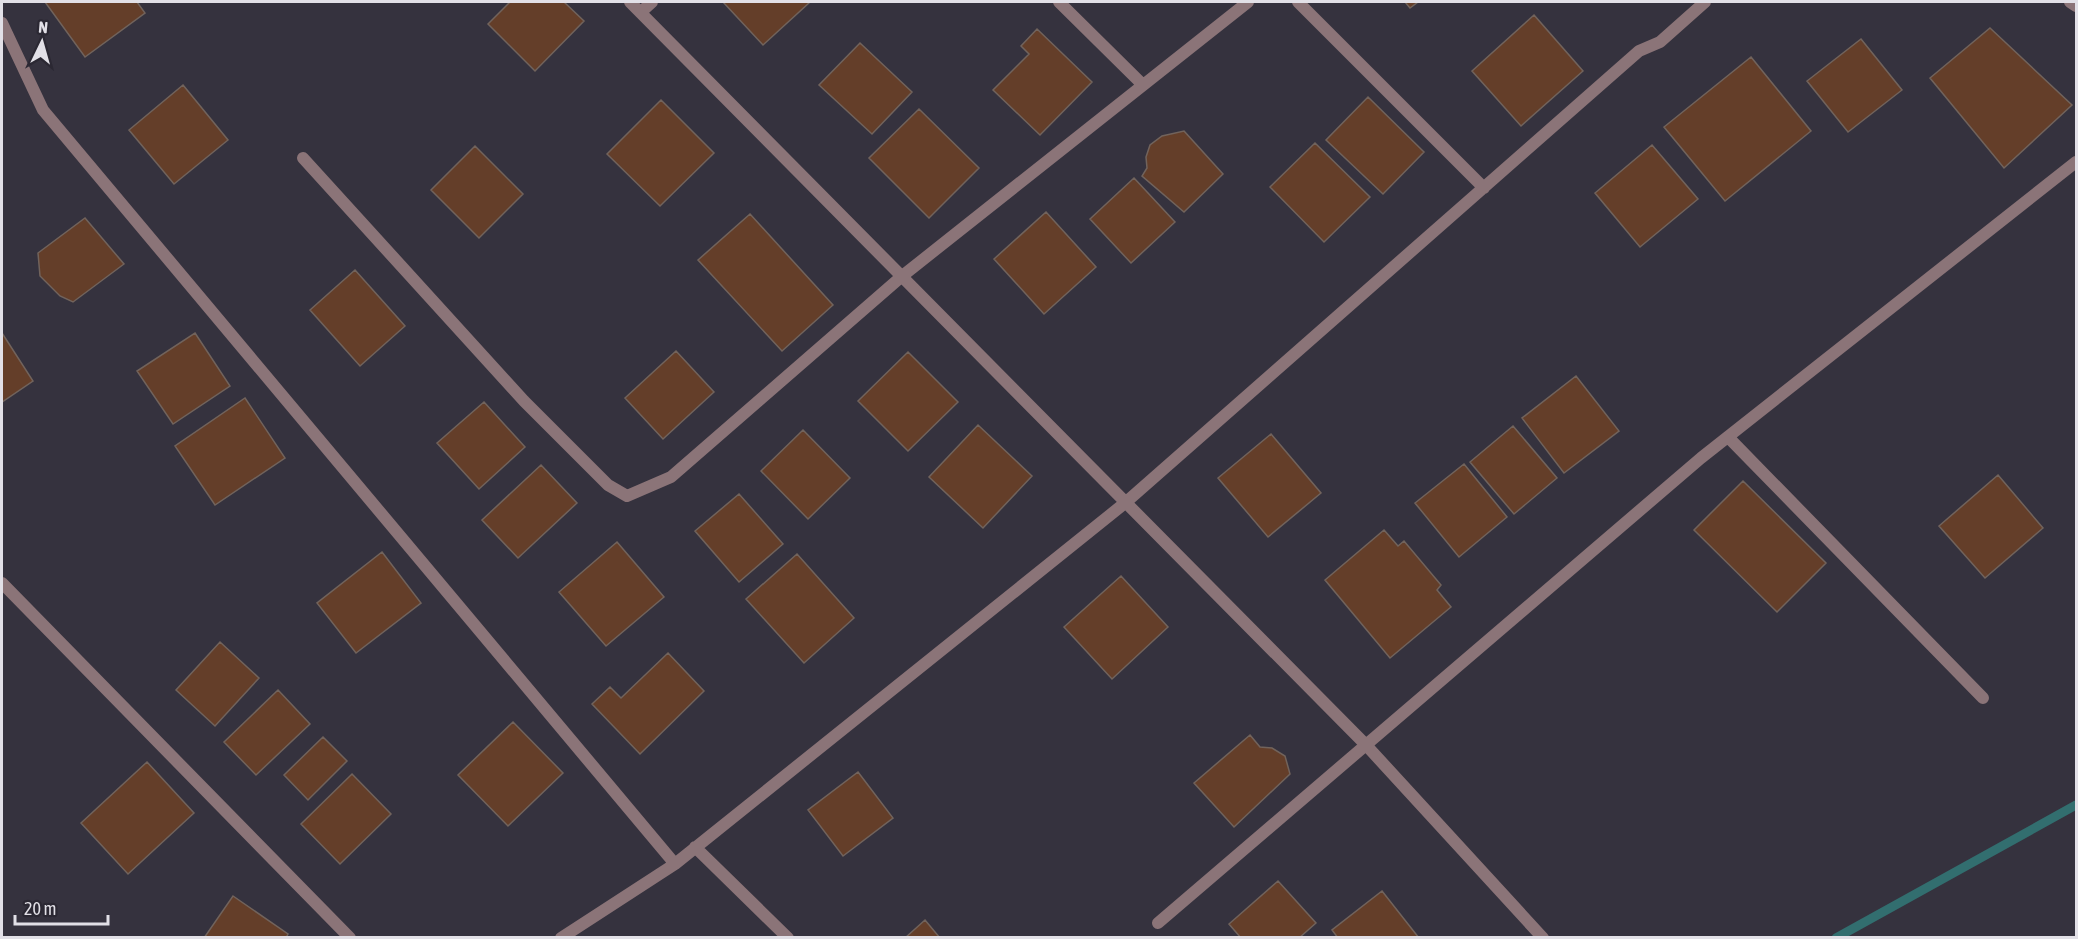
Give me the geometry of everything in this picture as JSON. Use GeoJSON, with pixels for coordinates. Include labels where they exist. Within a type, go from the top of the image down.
{"type":"FeatureCollection","features":[{"type":"Feature","properties":{"kind":"street"},"geometry":{"type":"LineString","coordinates":[[630,2],[1366,745],[1544,938]]}},
{"type":"Feature","properties":{"kind":"street"},"geometry":{"type":"LineString","coordinates":[[640,12],[652,2]]}},
{"type":"Feature","properties":{"kind":"street"},"geometry":{"type":"LineString","coordinates":[[1059,2],[1143,85]]}},
{"type":"Feature","properties":{"kind":"street"},"geometry":{"type":"LineString","coordinates":[[303,158],[524,401],[608,485],[627,496],[671,477],[901,277],[1248,2]]}},
{"type":"Feature","properties":{"kind":"street"},"geometry":{"type":"LineString","coordinates":[[1298,2],[1484,188]]}},
{"type":"Feature","properties":{"kind":"street"},"geometry":{"type":"LineString","coordinates":[[561,938],[675,864],[1125,503],[1639,51],[1660,42],[1705,2]]}},
{"type":"Feature","properties":{"kind":"street"},"geometry":{"type":"LineString","coordinates":[[2070,2],[2076,6]]}},
{"type":"Feature","properties":{"kind":"street"},"geometry":{"type":"LineString","coordinates":[[2,23],[43,110],[675,864]]}},
{"type":"Feature","properties":{"kind":"street"},"geometry":{"type":"LineString","coordinates":[[1158,923],[1728,437],[2076,162]]}},
{"type":"Feature","properties":{"kind":"street"},"geometry":{"type":"LineString","coordinates":[[1728,437],[1983,698]]}},
{"type":"Feature","properties":{"kind":"street"},"geometry":{"type":"LineString","coordinates":[[2,583],[350,938]]}},
{"type":"Feature","properties":{"kind":"street"},"geometry":{"type":"LineString","coordinates":[[695,847],[788,938]]}},
{"type":"Feature","properties":{"kind":"building"},"geometry":{"type":"Polygon","coordinates":[[[45,2],[137,2],[145,13],[85,57],[45,2]]]}},
{"type":"Feature","properties":{"kind":"building"},"geometry":{"type":"Polygon","coordinates":[[[510,2],[564,2],[584,21],[535,71],[488,24],[510,2]]]}},
{"type":"Feature","properties":{"kind":"building"},"geometry":{"type":"Polygon","coordinates":[[[723,2],[810,2],[763,45],[723,2]]]}},
{"type":"Feature","properties":{"kind":"building"},"geometry":{"type":"Polygon","coordinates":[[[1405,2],[1418,2],[1410,8],[1405,2]]]}},
{"type":"Feature","properties":{"kind":"building"},"geometry":{"type":"Polygon","coordinates":[[[1534,15],[1583,71],[1521,126],[1472,71],[1534,15]]]}},
{"type":"Feature","properties":{"kind":"building"},"geometry":{"type":"Polygon","coordinates":[[[1990,28],[2072,105],[2004,168],[1930,78],[1990,28]]]}},
{"type":"Feature","properties":{"kind":"building"},"geometry":{"type":"Polygon","coordinates":[[[1037,29],[1092,82],[1040,135],[993,90],[1029,54],[1021,46],[1037,29]]]}},
{"type":"Feature","properties":{"kind":"building"},"geometry":{"type":"Polygon","coordinates":[[[1861,39],[1902,90],[1848,132],[1807,81],[1861,39]]]}},
{"type":"Feature","properties":{"kind":"building"},"geometry":{"type":"Polygon","coordinates":[[[860,43],[912,92],[872,134],[819,85],[860,43]]]}},
{"type":"Feature","properties":{"kind":"building"},"geometry":{"type":"Polygon","coordinates":[[[1751,57],[1811,131],[1725,201],[1664,127],[1751,57]]]}},
{"type":"Feature","properties":{"kind":"building"},"geometry":{"type":"Polygon","coordinates":[[[183,85],[228,140],[174,184],[129,130],[183,85]]]}},
{"type":"Feature","properties":{"kind":"building"},"geometry":{"type":"Polygon","coordinates":[[[1368,97],[1424,152],[1383,194],[1326,140],[1368,97]]]}},
{"type":"Feature","properties":{"kind":"building"},"geometry":{"type":"Polygon","coordinates":[[[661,100],[714,153],[660,206],[607,154],[661,100]]]}},
{"type":"Feature","properties":{"kind":"building"},"geometry":{"type":"Polygon","coordinates":[[[919,109],[979,168],[929,218],[869,158],[919,109]]]}},
{"type":"Feature","properties":{"kind":"building"},"geometry":{"type":"Polygon","coordinates":[[[1184,131],[1223,174],[1184,212],[1142,176],[1147,168],[1146,157],[1150,145],[1162,136],[1184,131]]]}},
{"type":"Feature","properties":{"kind":"building"},"geometry":{"type":"Polygon","coordinates":[[[1315,143],[1370,197],[1324,242],[1270,187],[1315,143]]]}},
{"type":"Feature","properties":{"kind":"building"},"geometry":{"type":"Polygon","coordinates":[[[1652,145],[1698,199],[1640,247],[1595,193],[1652,145]]]}},
{"type":"Feature","properties":{"kind":"building"},"geometry":{"type":"Polygon","coordinates":[[[475,146],[523,194],[479,238],[431,190],[475,146]]]}},
{"type":"Feature","properties":{"kind":"building"},"geometry":{"type":"Polygon","coordinates":[[[1134,178],[1175,222],[1131,263],[1090,219],[1134,178]]]}},
{"type":"Feature","properties":{"kind":"building"},"geometry":{"type":"Polygon","coordinates":[[[1046,212],[1096,267],[1044,314],[994,259],[1046,212]]]}},
{"type":"Feature","properties":{"kind":"building"},"geometry":{"type":"Polygon","coordinates":[[[750,214],[833,305],[782,351],[698,260],[750,214]]]}},
{"type":"Feature","properties":{"kind":"building"},"geometry":{"type":"Polygon","coordinates":[[[85,218],[124,264],[73,302],[60,296],[40,276],[38,253],[85,218]]]}},
{"type":"Feature","properties":{"kind":"building"},"geometry":{"type":"Polygon","coordinates":[[[355,270],[405,326],[360,366],[310,310],[355,270]]]}},
{"type":"Feature","properties":{"kind":"building"},"geometry":{"type":"Polygon","coordinates":[[[2,333],[33,381],[2,402],[2,333]]]}},
{"type":"Feature","properties":{"kind":"building"},"geometry":{"type":"Polygon","coordinates":[[[195,333],[230,386],[173,424],[137,371],[195,333]]]}},
{"type":"Feature","properties":{"kind":"building"},"geometry":{"type":"Polygon","coordinates":[[[676,351],[714,392],[663,439],[625,398],[676,351]]]}},
{"type":"Feature","properties":{"kind":"building"},"geometry":{"type":"Polygon","coordinates":[[[908,352],[958,402],[908,451],[858,401],[908,352]]]}},
{"type":"Feature","properties":{"kind":"building"},"geometry":{"type":"Polygon","coordinates":[[[1576,376],[1619,431],[1564,473],[1522,418],[1576,376]]]}},
{"type":"Feature","properties":{"kind":"building"},"geometry":{"type":"Polygon","coordinates":[[[245,398],[285,458],[215,505],[175,446],[245,398]]]}},
{"type":"Feature","properties":{"kind":"building"},"geometry":{"type":"Polygon","coordinates":[[[484,402],[525,447],[479,489],[437,443],[484,402]]]}},
{"type":"Feature","properties":{"kind":"building"},"geometry":{"type":"Polygon","coordinates":[[[978,425],[1032,476],[983,528],[929,477],[978,425]]]}},
{"type":"Feature","properties":{"kind":"building"},"geometry":{"type":"Polygon","coordinates":[[[1513,426],[1557,478],[1514,514],[1470,462],[1513,426]]]}},
{"type":"Feature","properties":{"kind":"building"},"geometry":{"type":"Polygon","coordinates":[[[803,430],[850,478],[808,519],[761,471],[803,430]]]}},
{"type":"Feature","properties":{"kind":"building"},"geometry":{"type":"Polygon","coordinates":[[[1271,434],[1321,493],[1268,537],[1218,478],[1271,434]]]}},
{"type":"Feature","properties":{"kind":"building"},"geometry":{"type":"Polygon","coordinates":[[[1464,464],[1507,517],[1459,557],[1415,503],[1464,464]]]}},
{"type":"Feature","properties":{"kind":"building"},"geometry":{"type":"Polygon","coordinates":[[[541,465],[577,503],[518,558],[482,520],[541,465]]]}},
{"type":"Feature","properties":{"kind":"building"},"geometry":{"type":"Polygon","coordinates":[[[1998,475],[2043,528],[1985,578],[1939,526],[1998,475]]]}},
{"type":"Feature","properties":{"kind":"building"},"geometry":{"type":"Polygon","coordinates":[[[1743,481],[1826,563],[1777,612],[1694,530],[1743,481]]]}},
{"type":"Feature","properties":{"kind":"building"},"geometry":{"type":"Polygon","coordinates":[[[739,494],[783,544],[739,582],[695,531],[739,494]]]}},
{"type":"Feature","properties":{"kind":"building"},"geometry":{"type":"Polygon","coordinates":[[[1384,530],[1398,546],[1404,541],[1441,585],[1437,590],[1451,607],[1390,658],[1325,580],[1384,530]]]}},
{"type":"Feature","properties":{"kind":"building"},"geometry":{"type":"Polygon","coordinates":[[[617,542],[664,597],[606,646],[559,592],[617,542]]]}},
{"type":"Feature","properties":{"kind":"building"},"geometry":{"type":"Polygon","coordinates":[[[382,552],[421,603],[356,653],[317,603],[382,552]]]}},
{"type":"Feature","properties":{"kind":"building"},"geometry":{"type":"Polygon","coordinates":[[[797,554],[854,618],[804,663],[746,599],[797,554]]]}},
{"type":"Feature","properties":{"kind":"building"},"geometry":{"type":"Polygon","coordinates":[[[1121,576],[1168,627],[1112,679],[1064,627],[1121,576]]]}},
{"type":"Feature","properties":{"kind":"building"},"geometry":{"type":"Polygon","coordinates":[[[220,642],[259,678],[215,726],[176,690],[220,642]]]}},
{"type":"Feature","properties":{"kind":"building"},"geometry":{"type":"Polygon","coordinates":[[[668,653],[704,691],[640,754],[592,704],[610,687],[621,698],[668,653]]]}},
{"type":"Feature","properties":{"kind":"building"},"geometry":{"type":"Polygon","coordinates":[[[278,690],[310,724],[256,775],[224,742],[278,690]]]}},
{"type":"Feature","properties":{"kind":"building"},"geometry":{"type":"Polygon","coordinates":[[[513,722],[563,773],[508,826],[458,775],[513,722]]]}},
{"type":"Feature","properties":{"kind":"building"},"geometry":{"type":"Polygon","coordinates":[[[1250,735],[1260,747],[1272,748],[1285,756],[1290,774],[1234,827],[1194,783],[1250,735]]]}},
{"type":"Feature","properties":{"kind":"building"},"geometry":{"type":"Polygon","coordinates":[[[323,737],[347,761],[308,800],[284,775],[323,737]]]}},
{"type":"Feature","properties":{"kind":"building"},"geometry":{"type":"Polygon","coordinates":[[[147,762],[194,813],[128,874],[81,823],[147,762]]]}},
{"type":"Feature","properties":{"kind":"building"},"geometry":{"type":"Polygon","coordinates":[[[858,772],[893,818],[843,856],[808,810],[858,772]]]}},
{"type":"Feature","properties":{"kind":"building"},"geometry":{"type":"Polygon","coordinates":[[[352,774],[391,814],[340,864],[301,824],[352,774]]]}},
{"type":"Feature","properties":{"kind":"building"},"geometry":{"type":"Polygon","coordinates":[[[1278,881],[1316,923],[1299,938],[1241,938],[1229,924],[1278,881]]]}},
{"type":"Feature","properties":{"kind":"building"},"geometry":{"type":"Polygon","coordinates":[[[1382,891],[1419,938],[1338,938],[1332,930],[1382,891]]]}},
{"type":"Feature","properties":{"kind":"building"},"geometry":{"type":"Polygon","coordinates":[[[233,896],[288,934],[286,938],[204,938],[233,896]]]}},
{"type":"Feature","properties":{"kind":"building"},"geometry":{"type":"Polygon","coordinates":[[[925,920],[940,938],[905,938],[925,920]]]}},
{"type":"Feature","properties":{"kind":"waterway"},"geometry":{"type":"LineString","coordinates":[[1836,938],[2076,805]]}}]}
